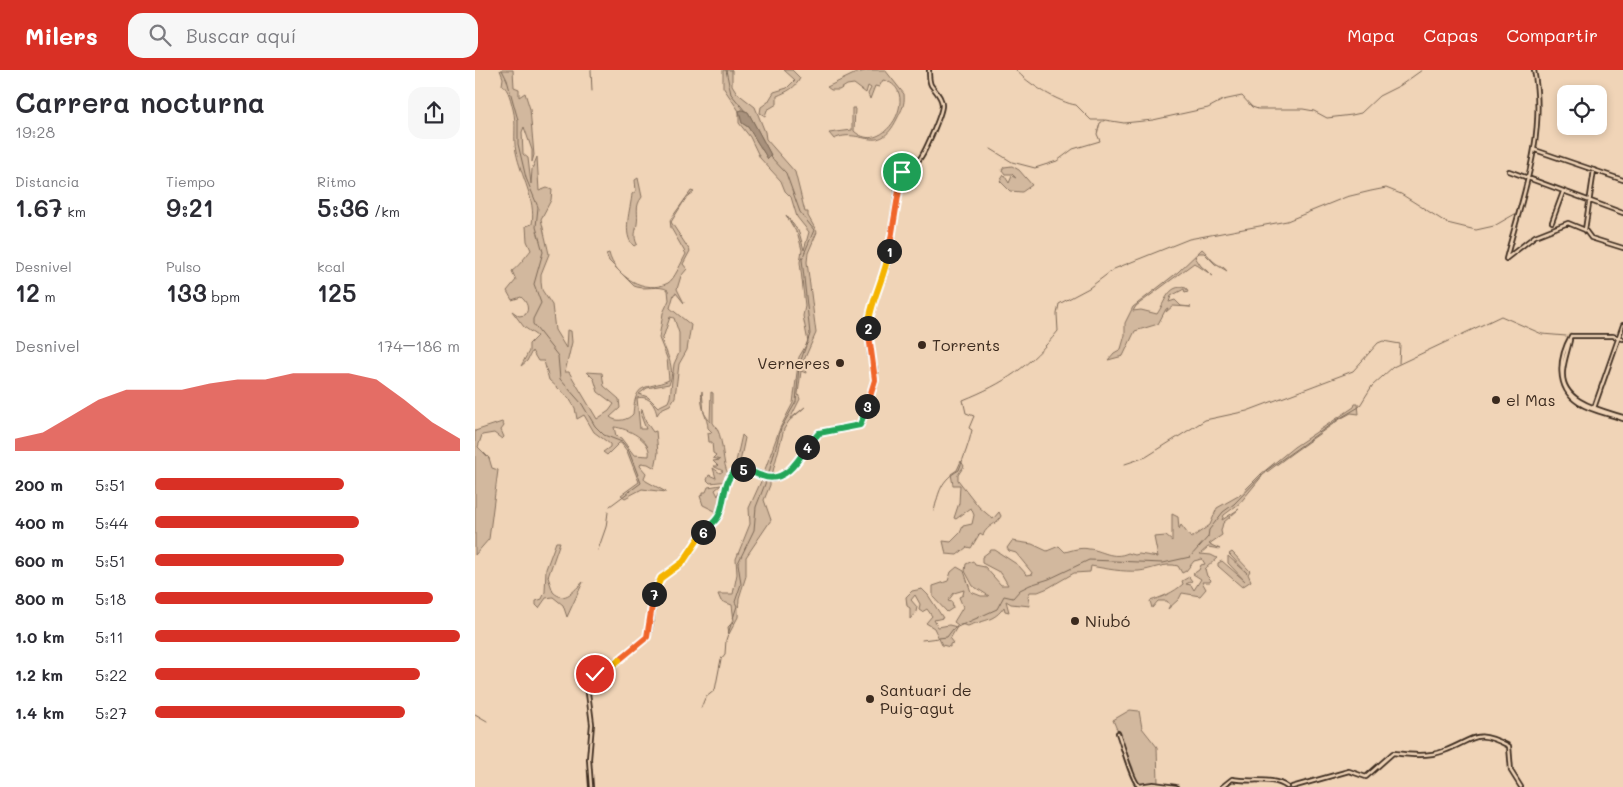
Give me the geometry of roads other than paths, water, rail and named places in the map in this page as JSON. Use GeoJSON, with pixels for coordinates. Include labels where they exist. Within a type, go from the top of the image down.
{"type":"FeatureCollection","features":[{"type":"Feature","properties":{"kind":"street"},"geometry":{"type":"LineString","coordinates":[[591,787],[589,759],[592,724],[587,685],[600,667],[612,666],[647,637],[652,596],[661,578],[683,562],[694,548],[702,533],[720,514],[723,495],[733,473],[739,469],[750,470],[773,479],[779,477],[793,467],[813,438],[819,433],[860,425],[862,422],[875,380],[870,349],[869,316],[888,261],[899,179],[902,172],[922,156],[939,121],[942,109],[942,102],[930,84],[929,70]]}},
{"type":"Feature","properties":{"kind":"street"},"geometry":{"type":"LineString","coordinates":[[1534,70],[1537,103],[1535,150],[1505,259],[1535,236],[1569,223],[1585,230],[1591,238],[1623,248]]}},
{"type":"Feature","properties":{"kind":"street"},"geometry":{"type":"LineString","coordinates":[[1535,150],[1623,180]]}},
{"type":"Feature","properties":{"kind":"street"},"geometry":{"type":"LineString","coordinates":[[1585,230],[1594,170]]}},
{"type":"Feature","properties":{"kind":"street"},"geometry":{"type":"LineString","coordinates":[[1509,172],[1623,213]]}},
{"type":"Feature","properties":{"kind":"street"},"geometry":{"type":"LineString","coordinates":[[1552,222],[1563,192]]}},
{"type":"Feature","properties":{"kind":"street"},"geometry":{"type":"LineString","coordinates":[[1594,408],[1623,325]]}},
{"type":"Feature","properties":{"kind":"street"},"geometry":{"type":"LineString","coordinates":[[1623,339],[1619,337],[1571,336],[1563,370],[1565,383],[1575,397],[1594,408],[1623,418]]}},
{"type":"Feature","properties":{"kind":"street"},"geometry":{"type":"LineString","coordinates":[[1118,734],[1131,766],[1134,781],[1139,786],[1153,784],[1176,787]]}},
{"type":"Feature","properties":{"kind":"street"},"geometry":{"type":"LineString","coordinates":[[1292,787],[1349,771],[1366,777],[1393,753],[1433,754],[1481,735],[1493,738],[1509,746],[1511,771],[1521,787]]}},
{"type":"Feature","properties":{"kind":"street"},"geometry":{"type":"LineString","coordinates":[[1222,787],[1232,779],[1245,782],[1278,780],[1287,787]]}},
{"type":"Feature","properties":{"kind":"waterway"},"geometry":{"type":"LineString","coordinates":[[502,70],[507,80],[518,120],[518,144],[526,178],[538,207],[536,227],[543,252],[534,284],[541,303],[533,319],[533,324],[558,356],[560,379],[582,404],[595,426],[604,435],[622,442],[628,449],[641,483],[610,506]]}},
{"type":"Feature","properties":{"kind":"waterway"},"geometry":{"type":"LineString","coordinates":[[591,70],[592,91]]}},
{"type":"Feature","properties":{"kind":"waterway"},"geometry":{"type":"LineString","coordinates":[[726,70],[731,94],[745,111]]}},
{"type":"Feature","properties":{"kind":"waterway"},"geometry":{"type":"LineString","coordinates":[[1016,70],[1027,81],[1044,92],[1061,101],[1076,105],[1091,120],[1104,120]]}},
{"type":"Feature","properties":{"kind":"waterway"},"geometry":{"type":"LineString","coordinates":[[991,149],[1012,162],[1035,168],[1057,161],[1073,149],[1100,141],[1097,134],[1100,123],[1105,120],[1124,123],[1153,120],[1208,108],[1223,100],[1242,96],[1252,107],[1258,109],[1303,109],[1314,111],[1327,118],[1352,115],[1361,113],[1379,96],[1401,85],[1422,70]]}},
{"type":"Feature","properties":{"kind":"waterway"},"geometry":{"type":"LineString","coordinates":[[768,476],[781,428],[796,402],[799,366],[810,334],[802,259],[814,230],[800,212],[786,173],[770,156]]}},
{"type":"Feature","properties":{"kind":"waterway"},"geometry":{"type":"LineString","coordinates":[[934,511],[944,482],[959,470],[971,435],[972,430],[969,428],[974,416],[966,413],[963,400],[1004,380],[1037,355],[1058,331],[1057,314],[1059,304],[1089,288],[1114,269],[1189,239],[1287,221],[1346,197],[1386,188],[1401,194],[1447,223],[1476,230],[1494,226],[1515,214]]}},
{"type":"Feature","properties":{"kind":"waterway"},"geometry":{"type":"LineString","coordinates":[[922,640],[947,637],[953,629],[997,609],[1004,596],[1013,598],[1020,590],[1089,560],[1163,563],[1190,557],[1208,537],[1209,530],[1223,512],[1234,504],[1267,470],[1337,420],[1359,407],[1372,386],[1393,367],[1501,316],[1542,334],[1566,336]]}},
{"type":"Feature","properties":{"kind":"waterway"},"geometry":{"type":"LineString","coordinates":[[1125,464],[1146,457],[1205,420],[1247,411],[1353,371],[1378,343],[1383,341],[1400,344],[1399,363]]}},
{"type":"Feature","properties":{"kind":"waterway"},"geometry":{"type":"LineString","coordinates":[[701,708],[705,698],[715,690],[721,659],[725,654],[726,640],[737,606],[735,602],[741,584],[738,563],[754,530],[756,507],[767,479]]}},
{"type":"Feature","properties":{"kind":"waterway"},"geometry":{"type":"LineString","coordinates":[[598,550],[606,527],[608,512]]}},
{"type":"Feature","properties":{"kind":"waterway"},"geometry":{"type":"LineString","coordinates":[[475,714],[487,721]]}},
{"type":"Feature","properties":{"kind":"place","name":"Torrents"},"geometry":{"type":"Point","coordinates":[922,345]}},
{"type":"Feature","properties":{"kind":"place","name":"Verneres"},"geometry":{"type":"Point","coordinates":[840,363]}},
{"type":"Feature","properties":{"kind":"place","name":"el Mas"},"geometry":{"type":"Point","coordinates":[1496,400]}},
{"type":"Feature","properties":{"kind":"place","name":"Niubó"},"geometry":{"type":"Point","coordinates":[1075,621]}},
{"type":"Feature","properties":{"kind":"place","name":"Santuari de Puig-agut"},"geometry":{"type":"Point","coordinates":[870,699]}}]}
